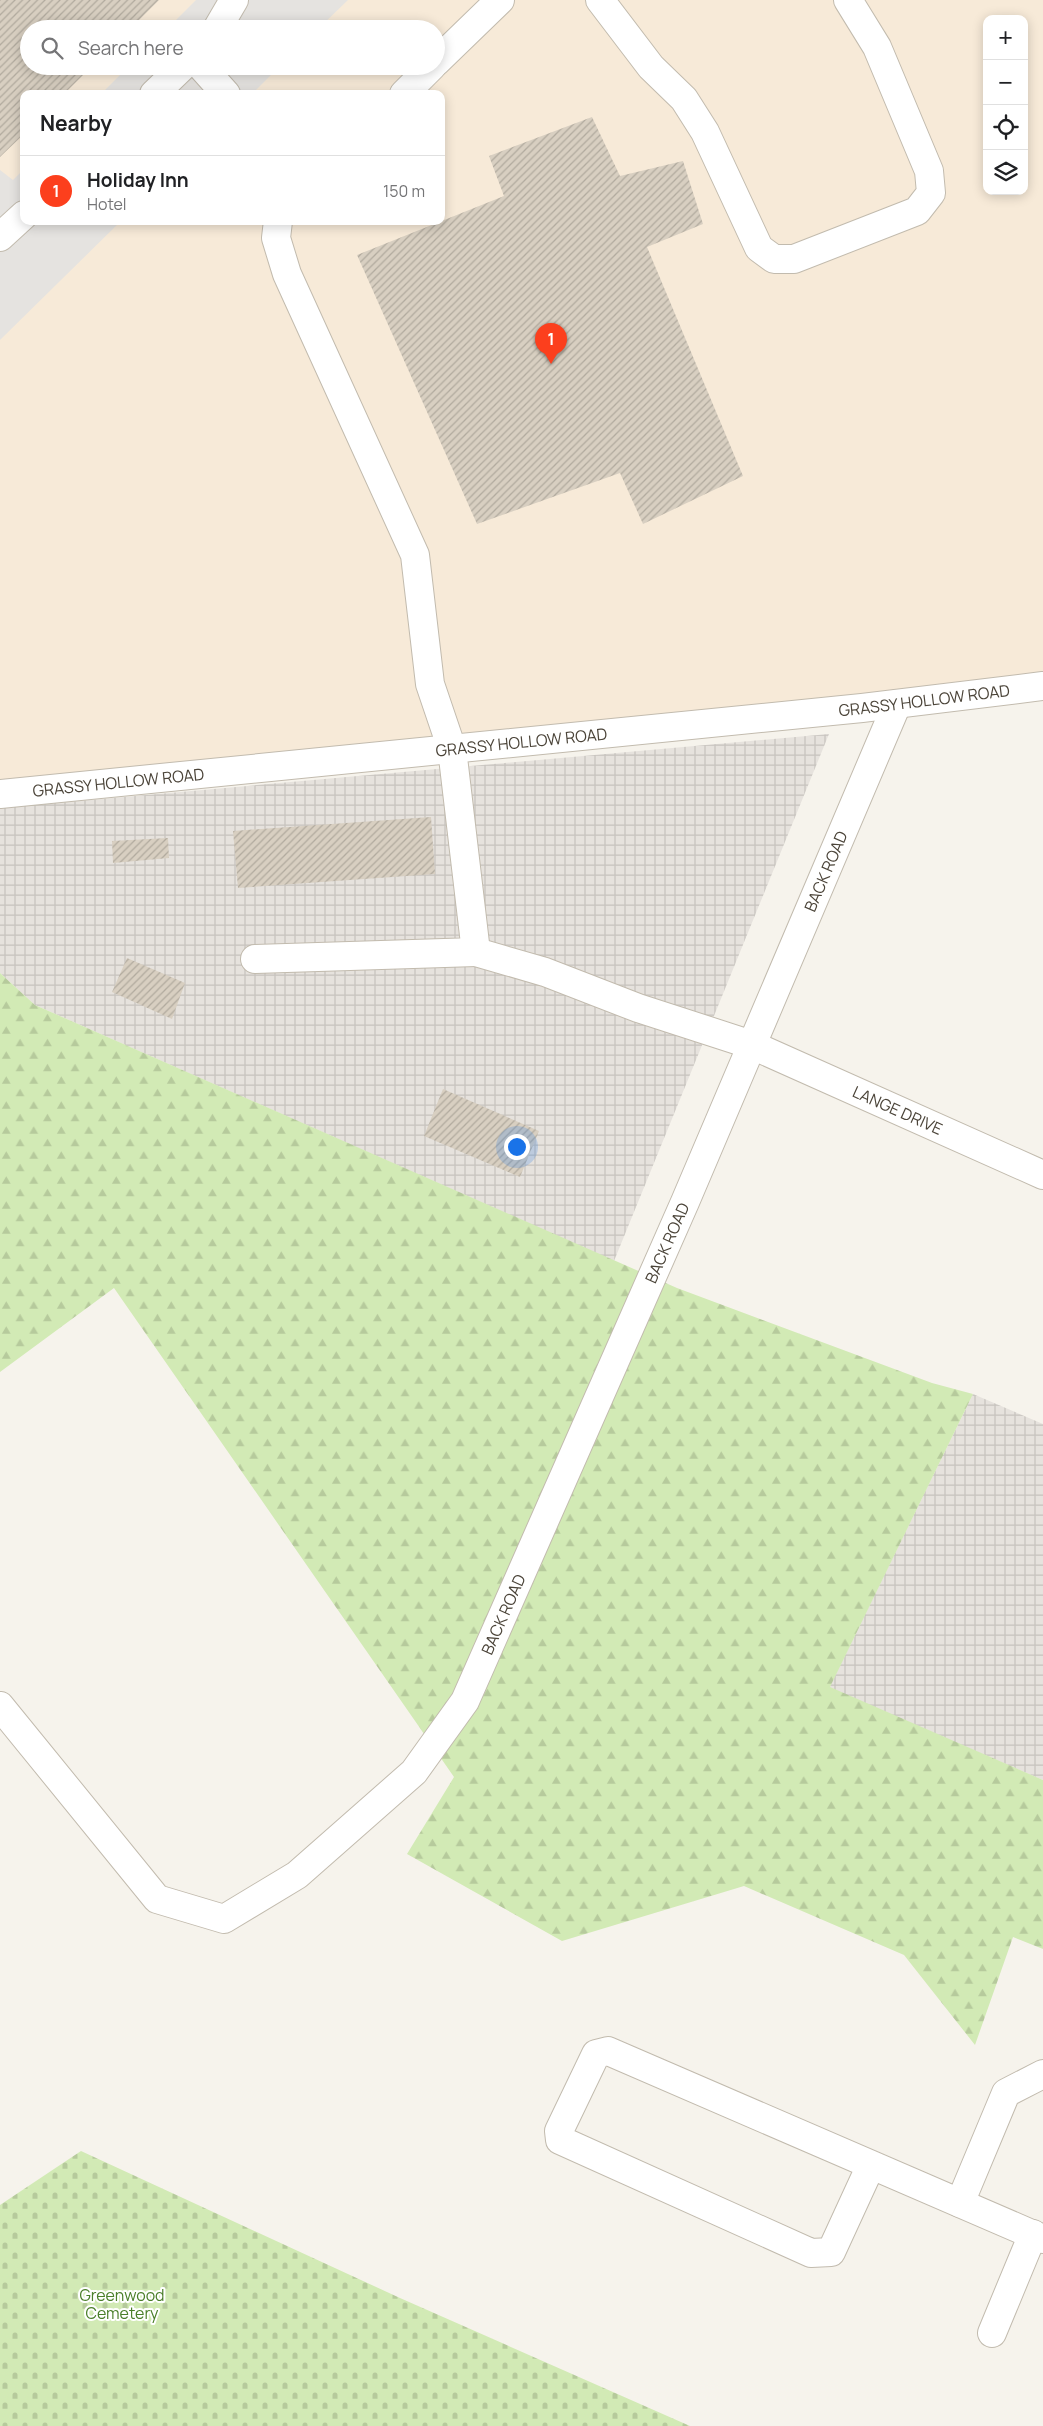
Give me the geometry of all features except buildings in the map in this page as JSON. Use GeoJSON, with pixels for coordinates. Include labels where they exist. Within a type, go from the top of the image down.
{"type":"FeatureCollection","features":[{"type":"Feature","properties":{"kind":"street"},"geometry":{"type":"LineString","coordinates":[[222,20],[234,0]]}},
{"type":"Feature","properties":{"kind":"street"},"geometry":{"type":"LineString","coordinates":[[445,53],[500,0]]}},
{"type":"Feature","properties":{"kind":"street"},"geometry":{"type":"LineString","coordinates":[[600,0],[652,67],[684,100],[705,132],[759,248],[774,259],[794,259],[917,211],[931,193],[929,171],[876,47],[848,0]]}},
{"type":"Feature","properties":{"kind":"street"},"geometry":{"type":"LineString","coordinates":[[158,90],[174,75]]}},
{"type":"Feature","properties":{"kind":"street"},"geometry":{"type":"LineString","coordinates":[[209,75],[222,90]]}},
{"type":"Feature","properties":{"kind":"street"},"geometry":{"type":"LineString","coordinates":[[408,90],[423,75]]}},
{"type":"Feature","properties":{"kind":"street"},"geometry":{"type":"LineString","coordinates":[[0,237],[20,219]]}},
{"type":"Feature","properties":{"kind":"street"},"geometry":{"type":"LineString","coordinates":[[278,225],[276,238],[287,274],[415,555],[430,684],[452,749],[476,952]]}},
{"type":"Feature","properties":{"kind":"street","name":"GRASSY HOLLOW ROAD"},"geometry":{"type":"LineString","coordinates":[[0,794],[897,704],[1043,686]]}},
{"type":"Feature","properties":{"kind":"street","name":"BACK ROAD"},"geometry":{"type":"LineString","coordinates":[[0,1706],[157,1899],[224,1919],[297,1875],[414,1772],[465,1701],[752,1045],[897,704]]}},
{"type":"Feature","properties":{"kind":"street","name":"LANGE DRIVE"},"geometry":{"type":"LineString","coordinates":[[255,959],[476,952],[545,972],[638,1008],[752,1045],[1043,1175]]}},
{"type":"Feature","properties":{"kind":"street"},"geometry":{"type":"LineString","coordinates":[[872,2165],[831,2252],[811,2253],[560,2140],[558,2131],[596,2054],[608,2051],[1038,2236],[992,2333]]}},
{"type":"Feature","properties":{"kind":"street"},"geometry":{"type":"LineString","coordinates":[[960,2203],[1006,2093],[1043,2074]]}},
{"type":"Feature","properties":{"kind":"shaded area"},"geometry":{"type":"Polygon","coordinates":[[[0,0],[1043,0],[1043,686],[0,806],[0,0]]]}},
{"type":"Feature","properties":{"kind":"shaded area"},"geometry":{"type":"Polygon","coordinates":[[[196,0],[348,0],[327,20],[176,20],[196,0]]]}},
{"type":"Feature","properties":{"kind":"shaded area"},"geometry":{"type":"Polygon","coordinates":[[[120,75],[271,75],[256,90],[105,90],[120,75]]]}},
{"type":"Feature","properties":{"kind":"shaded area"},"geometry":{"type":"Polygon","coordinates":[[[0,170],[13,180],[20,173],[20,225],[117,225],[0,340],[0,170]]]}},
{"type":"Feature","properties":{"kind":"shaded area"},"geometry":{"type":"Polygon","coordinates":[[[829,734],[614,1261],[35,1005],[0,973],[0,808],[829,734]]]}},
{"type":"Feature","properties":{"kind":"shaded area"},"geometry":{"type":"Polygon","coordinates":[[[973,1394],[1043,1424],[1043,1780],[829,1688],[973,1394]]]}},
{"type":"Feature","properties":{"kind":"green space"},"geometry":{"type":"Polygon","coordinates":[[[0,973],[35,1005],[677,1288],[932,1383],[973,1394],[830,1687],[1043,1780],[1043,1949],[1013,1937],[975,2045],[904,1955],[744,1886],[562,1941],[407,1854],[454,1777],[114,1288],[0,1372],[0,973]]]}},
{"type":"Feature","properties":{"kind":"green space","name":"Greenwood Cemetery"},"geometry":{"type":"Polygon","coordinates":[[[81,2151],[400,2298],[690,2426],[0,2426],[0,2205],[81,2151]]]}},
{"type":"Feature","properties":{"kind":"place","name":"Holiday Inn"},"geometry":{"type":"Point","coordinates":[551,364]}}]}
